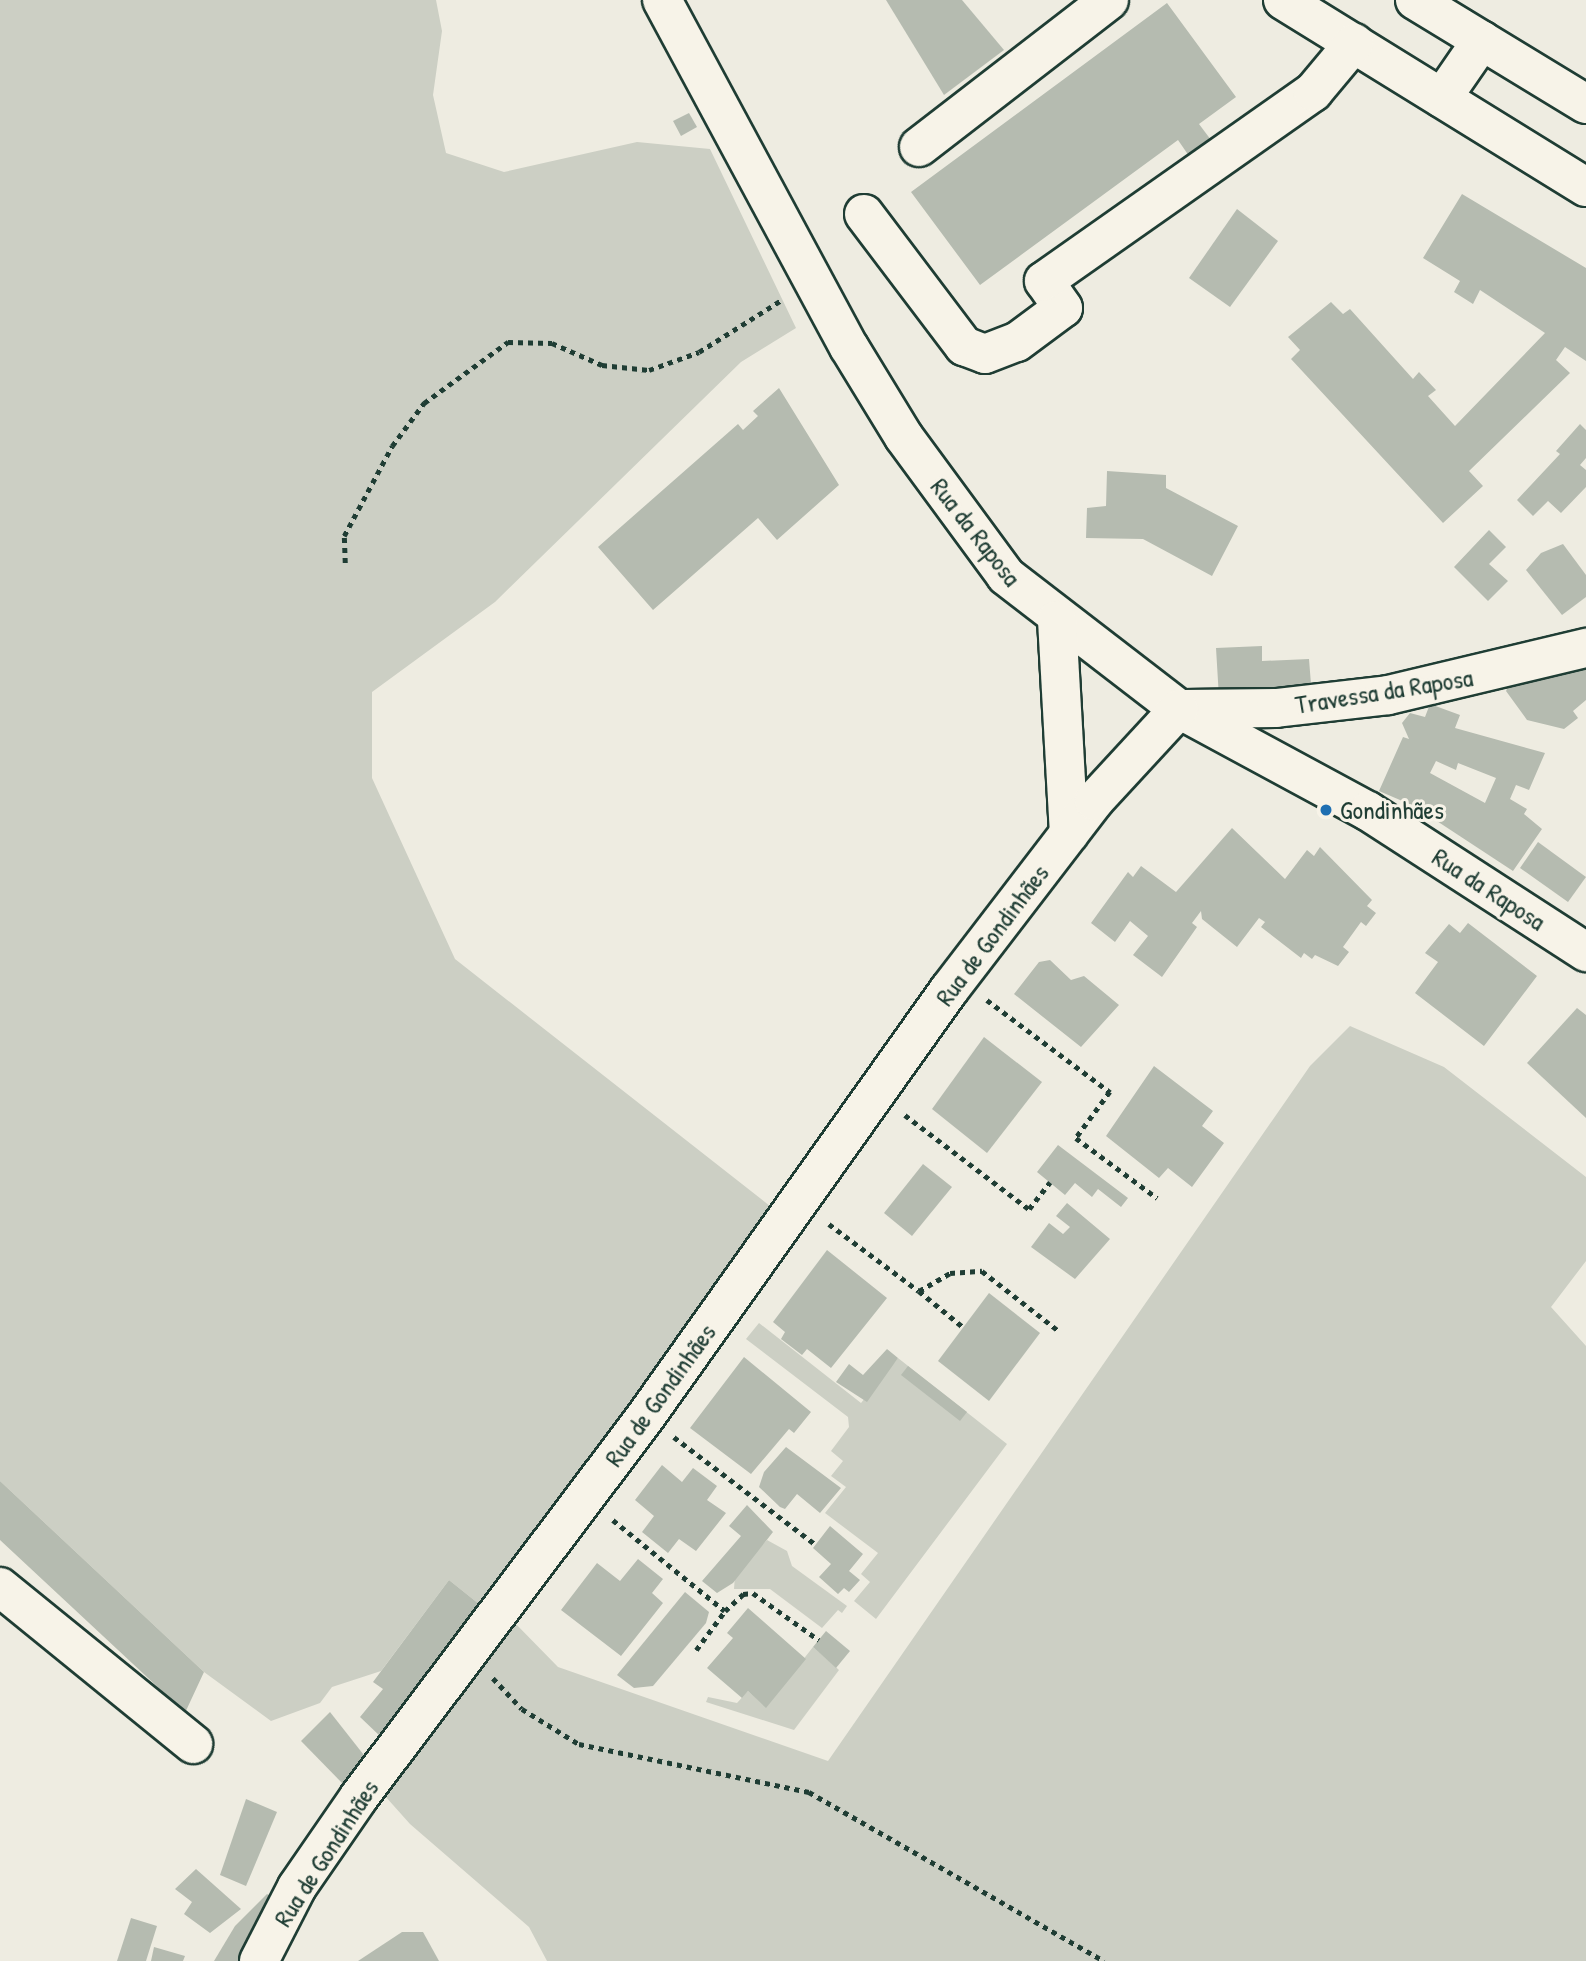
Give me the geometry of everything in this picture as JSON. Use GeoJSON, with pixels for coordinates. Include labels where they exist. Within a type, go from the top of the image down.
{"type":"FeatureCollection","features":[{"type":"Feature","properties":{"kind":"street","name":"Rua da Raposa"},"geometry":{"type":"LineString","coordinates":[[662,0],[810,281],[904,437],[1006,576],[1057,620],[1179,709],[1368,811],[1586,952]]}},
{"type":"Feature","properties":{"kind":"street"},"geometry":{"type":"LineString","coordinates":[[919,147],[1109,0]]}},
{"type":"Feature","properties":{"kind":"street"},"geometry":{"type":"LineString","coordinates":[[1283,0],[1586,187]]}},
{"type":"Feature","properties":{"kind":"street"},"geometry":{"type":"LineString","coordinates":[[1415,0],[1586,104]]}},
{"type":"Feature","properties":{"kind":"street"},"geometry":{"type":"LineString","coordinates":[[1442,98],[1482,40]]}},
{"type":"Feature","properties":{"kind":"street"},"geometry":{"type":"LineString","coordinates":[[864,214],[964,346],[985,354],[1017,342],[1063,308],[1044,281],[1313,92],[1354,43]]}},
{"type":"Feature","properties":{"kind":"street"},"geometry":{"type":"LineString","coordinates":[[1057,620],[1069,834]]}},
{"type":"Feature","properties":{"kind":"street","name":"Travessa da Raposa"},"geometry":{"type":"LineString","coordinates":[[1179,709],[1276,708],[1388,695],[1586,648]]}},
{"type":"Feature","properties":{"kind":"street","name":"Rua de Gondinhães"},"geometry":{"type":"LineString","coordinates":[[259,1961],[331,1838],[646,1416],[958,978],[1069,834],[1179,709]]}},
{"type":"Feature","properties":{"kind":"street"},"geometry":{"type":"LineString","coordinates":[[0,1587],[193,1744]]}},
{"type":"Feature","properties":{"kind":"path"},"geometry":{"type":"LineString","coordinates":[[345,563],[344,536],[392,446],[424,403],[508,342],[552,343],[601,365],[649,370],[699,352],[810,281]]}},
{"type":"Feature","properties":{"kind":"path"},"geometry":{"type":"LineString","coordinates":[[958,978],[1110,1092],[1076,1138],[1157,1198]]}},
{"type":"Feature","properties":{"kind":"path"},"geometry":{"type":"LineString","coordinates":[[877,1093],[1029,1209],[1051,1182]]}},
{"type":"Feature","properties":{"kind":"path"},"geometry":{"type":"LineString","coordinates":[[800,1203],[963,1327]]}},
{"type":"Feature","properties":{"kind":"path"},"geometry":{"type":"LineString","coordinates":[[919,1291],[950,1273],[982,1271],[1060,1332]]}},
{"type":"Feature","properties":{"kind":"path"},"geometry":{"type":"LineString","coordinates":[[646,1416],[816,1544]]}},
{"type":"Feature","properties":{"kind":"path"},"geometry":{"type":"LineString","coordinates":[[585,1498],[725,1611]]}},
{"type":"Feature","properties":{"kind":"path"},"geometry":{"type":"LineString","coordinates":[[696,1650],[725,1611],[743,1594],[753,1593],[819,1640]]}},
{"type":"Feature","properties":{"kind":"path"},"geometry":{"type":"LineString","coordinates":[[469,1652],[522,1709],[579,1744],[809,1792],[1104,1961]]}},
{"type":"Feature","properties":{"kind":"shaded area"},"geometry":{"type":"Polygon","coordinates":[[[0,0],[436,0],[442,31],[433,95],[446,153],[504,172],[637,142],[710,149],[796,328],[741,362],[495,602],[372,692],[372,778],[455,959],[775,1210],[479,1604],[449,1580],[381,1671],[332,1687],[320,1703],[271,1721],[204,1672],[0,1481],[0,0]]]}},
{"type":"Feature","properties":{"kind":"shaded area"},"geometry":{"type":"Polygon","coordinates":[[[1350,1026],[1444,1067],[1586,1177],[1586,1261],[1551,1307],[1586,1346],[1586,1961],[547,1961],[529,1927],[410,1824],[385,1796],[512,1620],[558,1667],[828,1761],[1310,1066],[1350,1026]]]}},
{"type":"Feature","properties":{"kind":"shaded area"},"geometry":{"type":"Polygon","coordinates":[[[759,1323],[861,1403],[898,1358],[1007,1444],[876,1619],[854,1601],[870,1582],[861,1574],[878,1553],[825,1513],[846,1487],[831,1476],[843,1461],[831,1451],[849,1427],[848,1417],[746,1339],[759,1323]]]}},
{"type":"Feature","properties":{"kind":"shaded area"},"geometry":{"type":"Polygon","coordinates":[[[767,1540],[787,1551],[792,1566],[847,1606],[842,1613],[838,1610],[822,1628],[770,1589],[734,1589],[735,1575],[767,1540]]]}},
{"type":"Feature","properties":{"kind":"shaded area"},"geometry":{"type":"Polygon","coordinates":[[[813,1647],[839,1670],[794,1730],[706,1702],[708,1697],[737,1703],[748,1691],[766,1707],[813,1647]]]}},
{"type":"Feature","properties":{"kind":"building"},"geometry":{"type":"Polygon","coordinates":[[[886,0],[962,0],[1004,50],[944,95],[886,0]]]}},
{"type":"Feature","properties":{"kind":"building"},"geometry":{"type":"Polygon","coordinates":[[[1167,3],[1236,97],[1199,124],[1211,140],[1189,156],[1178,140],[980,285],[911,192],[1167,3]]]}},
{"type":"Feature","properties":{"kind":"building"},"geometry":{"type":"Polygon","coordinates":[[[689,113],[697,127],[681,136],[673,121],[689,113]]]}},
{"type":"Feature","properties":{"kind":"building"},"geometry":{"type":"Polygon","coordinates":[[[1462,194],[1586,268],[1586,361],[1565,347],[1556,360],[1570,373],[1469,471],[1483,486],[1443,523],[1291,359],[1300,350],[1288,337],[1331,302],[1343,314],[1350,309],[1413,379],[1419,372],[1436,390],[1428,396],[1455,426],[1545,333],[1480,290],[1473,304],[1454,292],[1460,281],[1423,258],[1462,194]]]}},
{"type":"Feature","properties":{"kind":"building"},"geometry":{"type":"Polygon","coordinates":[[[1237,209],[1278,241],[1230,307],[1189,278],[1237,209]]]}},
{"type":"Feature","properties":{"kind":"building"},"geometry":{"type":"Polygon","coordinates":[[[779,388],[839,485],[777,540],[758,518],[653,610],[598,547],[738,424],[743,430],[758,416],[753,411],[779,388]]]}},
{"type":"Feature","properties":{"kind":"building"},"geometry":{"type":"Polygon","coordinates":[[[1580,424],[1586,430],[1586,458],[1580,465],[1586,470],[1586,487],[1561,513],[1548,501],[1533,516],[1517,500],[1560,454],[1556,451],[1580,424]]]}},
{"type":"Feature","properties":{"kind":"building"},"geometry":{"type":"Polygon","coordinates":[[[1107,471],[1166,475],[1166,488],[1238,526],[1212,576],[1143,539],[1086,538],[1087,508],[1106,506],[1107,471]]]}},
{"type":"Feature","properties":{"kind":"building"},"geometry":{"type":"Polygon","coordinates":[[[1489,530],[1506,547],[1489,564],[1508,581],[1488,601],[1454,567],[1489,530]]]}},
{"type":"Feature","properties":{"kind":"building"},"geometry":{"type":"Polygon","coordinates":[[[1563,544],[1586,575],[1586,597],[1562,615],[1526,570],[1541,553],[1563,544]]]}},
{"type":"Feature","properties":{"kind":"building"},"geometry":{"type":"Polygon","coordinates":[[[1262,646],[1262,661],[1309,659],[1312,697],[1219,698],[1216,648],[1262,646]]]}},
{"type":"Feature","properties":{"kind":"building"},"geometry":{"type":"Polygon","coordinates":[[[1586,665],[1586,700],[1573,711],[1578,718],[1564,729],[1527,720],[1506,691],[1513,677],[1586,665]]]}},
{"type":"Feature","properties":{"kind":"building"},"geometry":{"type":"Polygon","coordinates":[[[1430,704],[1460,715],[1455,728],[1545,753],[1529,790],[1516,785],[1510,799],[1527,809],[1524,814],[1542,829],[1513,871],[1414,806],[1379,791],[1403,737],[1409,739],[1402,723],[1410,713],[1425,717],[1430,704]],[[1436,761],[1430,773],[1485,803],[1496,778],[1458,763],[1456,770],[1436,761]]]}},
{"type":"Feature","properties":{"kind":"building"},"geometry":{"type":"Polygon","coordinates":[[[1232,828],[1285,879],[1307,850],[1314,856],[1320,847],[1372,900],[1367,906],[1376,913],[1366,926],[1361,922],[1343,947],[1349,952],[1338,966],[1315,955],[1312,959],[1304,953],[1301,958],[1261,927],[1265,922],[1259,918],[1237,947],[1202,919],[1201,911],[1192,923],[1197,927],[1162,977],[1133,955],[1148,936],[1130,921],[1115,942],[1091,923],[1128,872],[1133,877],[1141,866],[1176,892],[1232,828]]]}},
{"type":"Feature","properties":{"kind":"building"},"geometry":{"type":"Polygon","coordinates":[[[1538,842],[1586,877],[1568,902],[1520,868],[1538,842]]]}},
{"type":"Feature","properties":{"kind":"building"},"geometry":{"type":"Polygon","coordinates":[[[1468,923],[1537,976],[1484,1046],[1415,993],[1438,962],[1425,953],[1449,924],[1460,933],[1468,923]]]}},
{"type":"Feature","properties":{"kind":"building"},"geometry":{"type":"Polygon","coordinates":[[[1050,960],[1071,980],[1084,976],[1119,1005],[1081,1047],[1014,994],[1039,962],[1050,960]]]}},
{"type":"Feature","properties":{"kind":"building"},"geometry":{"type":"Polygon","coordinates":[[[1577,1008],[1586,1015],[1586,1118],[1527,1063],[1577,1008]]]}},
{"type":"Feature","properties":{"kind":"building"},"geometry":{"type":"Polygon","coordinates":[[[984,1037],[1042,1082],[987,1153],[932,1109],[984,1037]]]}},
{"type":"Feature","properties":{"kind":"building"},"geometry":{"type":"Polygon","coordinates":[[[1154,1066],[1213,1111],[1202,1126],[1224,1143],[1192,1187],[1168,1168],[1159,1178],[1106,1136],[1154,1066]]]}},
{"type":"Feature","properties":{"kind":"building"},"geometry":{"type":"Polygon","coordinates":[[[1058,1145],[1128,1198],[1121,1207],[1098,1189],[1092,1197],[1075,1183],[1065,1195],[1037,1172],[1058,1145]]]}},
{"type":"Feature","properties":{"kind":"building"},"geometry":{"type":"Polygon","coordinates":[[[923,1164],[952,1187],[912,1236],[884,1213],[923,1164]]]}},
{"type":"Feature","properties":{"kind":"building"},"geometry":{"type":"Polygon","coordinates":[[[1067,1203],[1110,1239],[1075,1279],[1031,1247],[1049,1223],[1063,1234],[1070,1227],[1056,1216],[1067,1203]]]}},
{"type":"Feature","properties":{"kind":"building"},"geometry":{"type":"Polygon","coordinates":[[[827,1250],[887,1298],[831,1368],[807,1349],[802,1355],[781,1339],[785,1332],[773,1322],[827,1250]]]}},
{"type":"Feature","properties":{"kind":"building"},"geometry":{"type":"Polygon","coordinates":[[[989,1293],[1040,1333],[989,1401],[938,1361],[989,1293]]]}},
{"type":"Feature","properties":{"kind":"building"},"geometry":{"type":"Polygon","coordinates":[[[887,1349],[898,1358],[867,1402],[836,1382],[849,1364],[863,1375],[887,1349]]]}},
{"type":"Feature","properties":{"kind":"building"},"geometry":{"type":"Polygon","coordinates":[[[744,1357],[811,1412],[794,1433],[789,1429],[751,1474],[690,1428],[744,1357]]]}},
{"type":"Feature","properties":{"kind":"building"},"geometry":{"type":"Polygon","coordinates":[[[908,1366],[967,1412],[960,1421],[901,1375],[908,1366]]]}},
{"type":"Feature","properties":{"kind":"building"},"geometry":{"type":"Polygon","coordinates":[[[786,1447],[841,1488],[820,1513],[797,1494],[785,1509],[780,1507],[759,1487],[764,1472],[786,1447]]]}},
{"type":"Feature","properties":{"kind":"building"},"geometry":{"type":"Polygon","coordinates":[[[662,1465],[682,1482],[693,1468],[717,1486],[707,1500],[726,1513],[696,1551],[679,1539],[668,1553],[642,1532],[654,1516],[635,1500],[662,1465]]]}},
{"type":"Feature","properties":{"kind":"building"},"geometry":{"type":"Polygon","coordinates":[[[0,1481],[204,1672],[184,1715],[158,1699],[162,1691],[0,1540],[0,1481]]]}},
{"type":"Feature","properties":{"kind":"building"},"geometry":{"type":"Polygon","coordinates":[[[747,1505],[773,1532],[733,1583],[717,1593],[702,1581],[741,1536],[729,1526],[747,1505]]]}},
{"type":"Feature","properties":{"kind":"building"},"geometry":{"type":"Polygon","coordinates":[[[830,1526],[863,1554],[849,1571],[860,1580],[849,1592],[844,1588],[838,1594],[819,1577],[831,1564],[813,1548],[830,1526]]]}},
{"type":"Feature","properties":{"kind":"building"},"geometry":{"type":"Polygon","coordinates":[[[638,1559],[663,1579],[652,1593],[663,1603],[621,1656],[561,1610],[597,1563],[620,1581],[638,1559]]]}},
{"type":"Feature","properties":{"kind":"building"},"geometry":{"type":"Polygon","coordinates":[[[449,1580],[479,1604],[381,1737],[360,1717],[383,1689],[373,1682],[449,1580]]]}},
{"type":"Feature","properties":{"kind":"building"},"geometry":{"type":"Polygon","coordinates":[[[685,1592],[709,1612],[706,1623],[653,1686],[634,1688],[617,1675],[685,1592]]]}},
{"type":"Feature","properties":{"kind":"building"},"geometry":{"type":"Polygon","coordinates":[[[748,1608],[806,1659],[766,1708],[748,1691],[742,1698],[707,1668],[733,1638],[727,1633],[748,1608]]]}},
{"type":"Feature","properties":{"kind":"building"},"geometry":{"type":"Polygon","coordinates":[[[826,1631],[850,1651],[836,1668],[813,1647],[826,1631]]]}},
{"type":"Feature","properties":{"kind":"building"},"geometry":{"type":"Polygon","coordinates":[[[330,1712],[367,1759],[344,1785],[301,1741],[330,1712]]]}},
{"type":"Feature","properties":{"kind":"building"},"geometry":{"type":"Polygon","coordinates":[[[246,1799],[277,1812],[246,1886],[220,1875],[246,1799]]]}},
{"type":"Feature","properties":{"kind":"building"},"geometry":{"type":"Polygon","coordinates":[[[196,1869],[241,1909],[210,1933],[184,1914],[192,1902],[175,1889],[196,1869]]]}},
{"type":"Feature","properties":{"kind":"building"},"geometry":{"type":"Polygon","coordinates":[[[267,1894],[278,1901],[240,1961],[214,1961],[235,1926],[267,1894]]]}},
{"type":"Feature","properties":{"kind":"building"},"geometry":{"type":"Polygon","coordinates":[[[131,1918],[157,1926],[146,1961],[117,1961],[131,1918]]]}},
{"type":"Feature","properties":{"kind":"building"},"geometry":{"type":"Polygon","coordinates":[[[402,1932],[423,1932],[439,1961],[358,1961],[402,1932]]]}},
{"type":"Feature","properties":{"kind":"building"},"geometry":{"type":"Polygon","coordinates":[[[154,1947],[185,1956],[183,1961],[151,1961],[154,1947]]]}},
{"type":"Feature","properties":{"kind":"place","name":"Gondinhães"},"geometry":{"type":"Point","coordinates":[1326,810]}}]}
